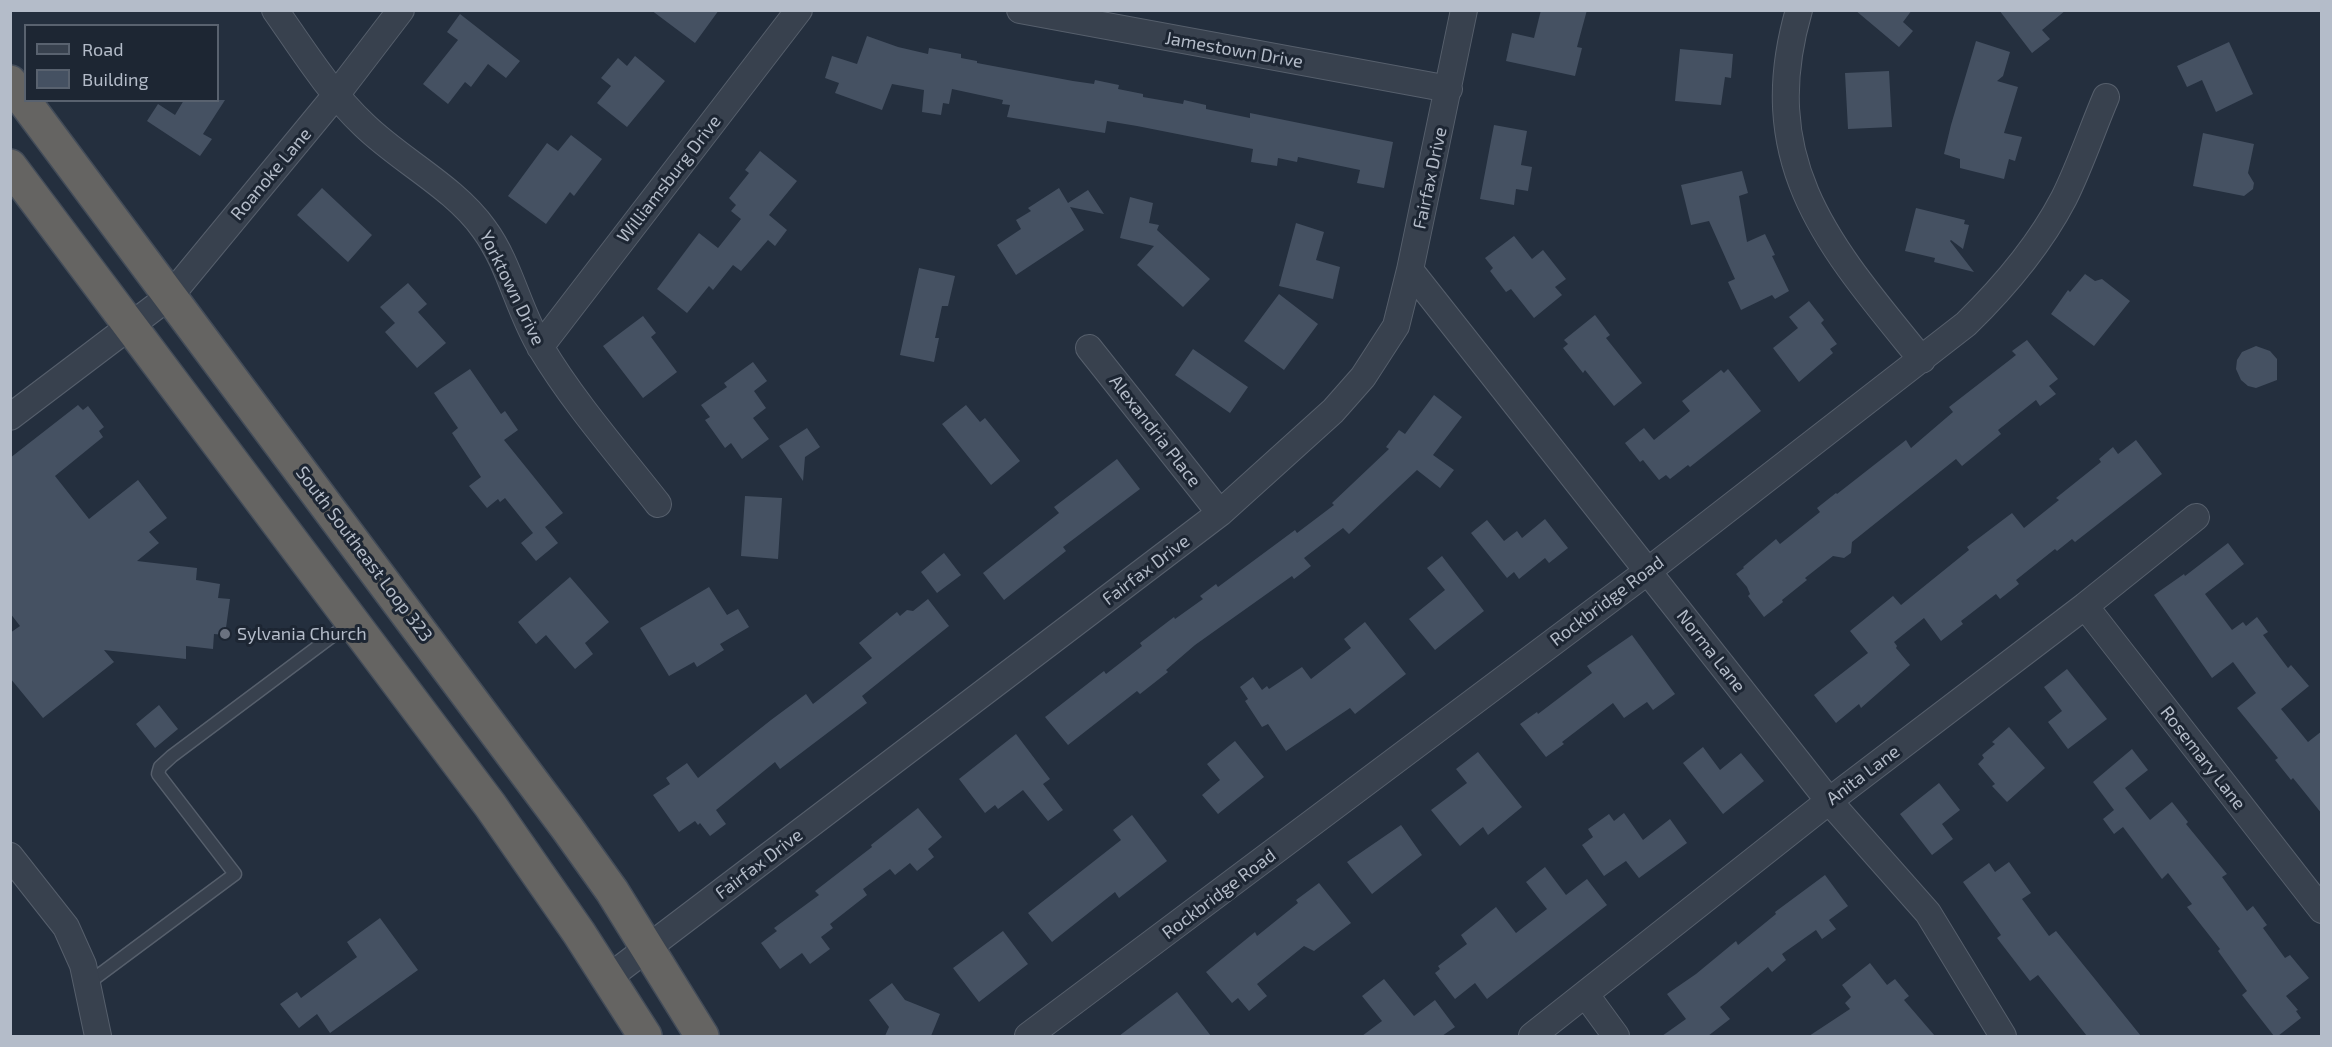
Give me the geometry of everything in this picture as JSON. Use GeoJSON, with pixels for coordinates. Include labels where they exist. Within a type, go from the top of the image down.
{"type":"FeatureCollection","features":[{"type":"Feature","properties":{"kind":"highway","name":"South Southeast Loop 323"},"geometry":{"type":"LineString","coordinates":[[10,82],[24,101]]}},
{"type":"Feature","properties":{"kind":"highway","name":"South Southeast Loop 323"},"geometry":{"type":"LineString","coordinates":[[25,102],[567,828],[612,891],[702,1036]]}},
{"type":"Feature","properties":{"kind":"highway"},"geometry":{"type":"LineString","coordinates":[[10,166],[490,805],[645,1036]]}},
{"type":"Feature","properties":{"kind":"street","name":"Yorktown Drive"},"geometry":{"type":"LineString","coordinates":[[275,10],[336,96],[364,126],[458,200],[484,228],[497,250],[540,347],[576,399],[658,504]]}},
{"type":"Feature","properties":{"kind":"street","name":"Roanoke Lane"},"geometry":{"type":"LineString","coordinates":[[10,417],[171,295],[336,96],[401,10]]}},
{"type":"Feature","properties":{"kind":"street","name":"Williamsburg Drive"},"geometry":{"type":"LineString","coordinates":[[540,347],[799,10]]}},
{"type":"Feature","properties":{"kind":"street","name":"Jamestown Drive"},"geometry":{"type":"LineString","coordinates":[[1020,10],[1449,89]]}},
{"type":"Feature","properties":{"kind":"street","name":"Fairfax Drive"},"geometry":{"type":"LineString","coordinates":[[608,978],[1220,513],[1333,411],[1363,377],[1396,326],[1449,89],[1464,10]]}},
{"type":"Feature","properties":{"kind":"street"},"geometry":{"type":"LineString","coordinates":[[1799,10],[1789,50],[1786,100],[1792,150],[1808,201],[1831,244],[1848,268],[1922,360]]}},
{"type":"Feature","properties":{"kind":"street","name":"Rockbridge Road"},"geometry":{"type":"LineString","coordinates":[[1028,1036],[1648,571],[1966,324],[1993,298],[2036,243],[2064,198],[2106,97]]}},
{"type":"Feature","properties":{"kind":"street","name":"Norma Lane"},"geometry":{"type":"LineString","coordinates":[[1410,270],[1829,801],[1928,913],[2002,1036]]}},
{"type":"Feature","properties":{"kind":"street","name":"Alexandria Place"},"geometry":{"type":"LineString","coordinates":[[1089,348],[1220,513]]}},
{"type":"Feature","properties":{"kind":"street","name":"Anita Lane"},"geometry":{"type":"LineString","coordinates":[[1533,1036],[1829,801],[2085,606],[2196,517]]}},
{"type":"Feature","properties":{"kind":"street","name":"Rosemary Lane"},"geometry":{"type":"LineString","coordinates":[[2085,606],[2322,910]]}},
{"type":"Feature","properties":{"kind":"street"},"geometry":{"type":"LineString","coordinates":[[10,856],[66,927],[83,965],[99,1036]]}},
{"type":"Feature","properties":{"kind":"street"},"geometry":{"type":"LineString","coordinates":[[1586,995],[1616,1036]]}},
{"type":"Feature","properties":{"kind":"lane"},"geometry":{"type":"LineString","coordinates":[[87,984],[235,874],[158,774],[160,767],[351,621]]}},
{"type":"Feature","properties":{"kind":"building"},"geometry":{"type":"Polygon","coordinates":[[[651,10],[719,10],[695,43],[651,10]]]}},
{"type":"Feature","properties":{"kind":"building"},"geometry":{"type":"Polygon","coordinates":[[[1541,10],[1587,10],[1577,47],[1582,48],[1575,76],[1506,61],[1512,33],[1534,38],[1541,10]]]}},
{"type":"Feature","properties":{"kind":"building"},"geometry":{"type":"Polygon","coordinates":[[[1855,10],[1912,10],[1903,22],[1913,31],[1899,47],[1855,10]]]}},
{"type":"Feature","properties":{"kind":"building"},"geometry":{"type":"Polygon","coordinates":[[[1999,10],[2066,10],[2042,30],[2050,39],[2032,53],[1999,10]]]}},
{"type":"Feature","properties":{"kind":"building"},"geometry":{"type":"Polygon","coordinates":[[[460,14],[520,61],[506,78],[488,64],[471,87],[465,82],[448,104],[423,84],[458,40],[447,32],[460,14]]]}},
{"type":"Feature","properties":{"kind":"building"},"geometry":{"type":"Polygon","coordinates":[[[867,36],[928,54],[929,48],[961,54],[961,58],[977,61],[977,63],[1073,81],[1094,84],[1095,80],[1119,85],[1118,89],[1143,94],[1143,97],[1183,104],[1184,100],[1206,105],[1206,109],[1250,118],[1250,113],[1393,142],[1384,188],[1357,183],[1360,170],[1298,157],[1297,162],[1278,158],[1277,166],[1251,162],[1253,149],[1137,126],[1107,121],[1105,133],[1007,117],[1010,105],[1002,104],[1003,100],[952,89],[949,104],[943,103],[941,115],[922,112],[924,90],[892,84],[882,110],[835,93],[839,83],[825,78],[832,56],[857,64],[867,36]]]}},
{"type":"Feature","properties":{"kind":"building"},"geometry":{"type":"Polygon","coordinates":[[[1976,41],[2010,52],[2003,76],[1997,81],[2018,87],[2004,133],[2022,137],[2015,161],[2009,159],[2004,179],[1960,168],[1960,159],[1944,154],[1976,41]]]}},
{"type":"Feature","properties":{"kind":"building"},"geometry":{"type":"Polygon","coordinates":[[[2229,42],[2253,94],[2216,112],[2202,80],[2187,87],[2177,66],[2229,42]]]}},
{"type":"Feature","properties":{"kind":"building"},"geometry":{"type":"Polygon","coordinates":[[[1680,49],[1733,54],[1731,78],[1725,77],[1721,105],[1675,101],[1680,49]]]}},
{"type":"Feature","properties":{"kind":"building"},"geometry":{"type":"Polygon","coordinates":[[[635,56],[665,81],[627,127],[597,103],[611,86],[601,78],[618,58],[627,66],[635,56]]]}},
{"type":"Feature","properties":{"kind":"building"},"geometry":{"type":"Polygon","coordinates":[[[1889,71],[1892,127],[1848,129],[1845,73],[1889,71]]]}},
{"type":"Feature","properties":{"kind":"building"},"geometry":{"type":"Polygon","coordinates":[[[225,100],[203,134],[212,139],[200,156],[147,121],[158,104],[175,115],[183,102],[225,100]]]}},
{"type":"Feature","properties":{"kind":"building"},"geometry":{"type":"Polygon","coordinates":[[[1494,125],[1527,131],[1521,165],[1532,167],[1528,191],[1516,189],[1514,205],[1480,199],[1494,125]]]}},
{"type":"Feature","properties":{"kind":"building"},"geometry":{"type":"Polygon","coordinates":[[[2203,133],[2254,144],[2248,173],[2254,183],[2253,189],[2244,196],[2193,186],[2203,133]]]}},
{"type":"Feature","properties":{"kind":"building"},"geometry":{"type":"Polygon","coordinates":[[[571,135],[602,159],[574,196],[570,192],[546,224],[508,196],[547,143],[558,151],[571,135]]]}},
{"type":"Feature","properties":{"kind":"building"},"geometry":{"type":"Polygon","coordinates":[[[760,151],[797,181],[769,215],[787,230],[775,246],[768,240],[741,271],[733,265],[713,290],[709,286],[687,313],[657,289],[699,233],[718,248],[741,219],[731,211],[736,205],[729,198],[749,173],[745,170],[760,151]]]}},
{"type":"Feature","properties":{"kind":"building"},"geometry":{"type":"Polygon","coordinates":[[[1742,171],[1748,193],[1739,196],[1747,242],[1765,234],[1775,255],[1772,256],[1789,291],[1775,299],[1772,295],[1741,310],[1728,282],[1735,279],[1709,221],[1691,225],[1681,185],[1742,171]]]}},
{"type":"Feature","properties":{"kind":"building"},"geometry":{"type":"Polygon","coordinates":[[[322,188],[372,235],[348,262],[297,215],[322,188]]]}},
{"type":"Feature","properties":{"kind":"building"},"geometry":{"type":"Polygon","coordinates":[[[1059,188],[1068,203],[1088,190],[1104,214],[1070,207],[1084,230],[1016,275],[997,245],[1021,229],[1016,220],[1031,211],[1028,208],[1059,188]]]}},
{"type":"Feature","properties":{"kind":"building"},"geometry":{"type":"Polygon","coordinates":[[[1130,197],[1153,203],[1149,223],[1159,225],[1157,230],[1210,279],[1183,307],[1137,265],[1154,246],[1120,238],[1130,197]]]}},
{"type":"Feature","properties":{"kind":"building"},"geometry":{"type":"Polygon","coordinates":[[[1916,208],[1965,220],[1964,224],[1969,225],[1963,249],[1950,241],[1974,272],[1934,262],[1935,258],[1905,251],[1916,208]]]}},
{"type":"Feature","properties":{"kind":"building"},"geometry":{"type":"Polygon","coordinates":[[[1296,223],[1324,232],[1316,260],[1340,267],[1333,299],[1279,286],[1296,223]]]}},
{"type":"Feature","properties":{"kind":"building"},"geometry":{"type":"Polygon","coordinates":[[[1514,236],[1532,259],[1543,250],[1566,279],[1555,287],[1562,295],[1534,318],[1511,289],[1506,292],[1490,271],[1493,268],[1485,258],[1514,236]]]}},
{"type":"Feature","properties":{"kind":"building"},"geometry":{"type":"Polygon","coordinates":[[[919,268],[955,276],[948,306],[942,306],[935,338],[939,338],[934,362],[900,355],[919,268]]]}},
{"type":"Feature","properties":{"kind":"building"},"geometry":{"type":"Polygon","coordinates":[[[2085,274],[2095,281],[2102,279],[2130,301],[2094,346],[2051,314],[2068,290],[2070,292],[2085,274]]]}},
{"type":"Feature","properties":{"kind":"building"},"geometry":{"type":"Polygon","coordinates":[[[408,283],[427,304],[418,312],[446,343],[417,368],[385,332],[395,323],[380,307],[408,283]]]}},
{"type":"Feature","properties":{"kind":"building"},"geometry":{"type":"Polygon","coordinates":[[[1279,294],[1318,324],[1284,370],[1244,341],[1279,294]]]}},
{"type":"Feature","properties":{"kind":"building"},"geometry":{"type":"Polygon","coordinates":[[[1809,301],[1824,320],[1821,323],[1837,344],[1830,349],[1833,353],[1799,382],[1773,348],[1798,328],[1789,317],[1809,301]]]}},
{"type":"Feature","properties":{"kind":"building"},"geometry":{"type":"Polygon","coordinates":[[[1595,315],[1610,335],[1606,338],[1642,383],[1614,406],[1585,370],[1583,373],[1563,348],[1568,344],[1564,340],[1595,315]]]}},
{"type":"Feature","properties":{"kind":"building"},"geometry":{"type":"Polygon","coordinates":[[[643,316],[656,333],[651,337],[677,372],[643,398],[603,346],[643,316]]]}},
{"type":"Feature","properties":{"kind":"building"},"geometry":{"type":"Polygon","coordinates":[[[2027,340],[2058,379],[2049,386],[2056,394],[2040,406],[2036,400],[1998,430],[2001,434],[1962,466],[1956,459],[1852,542],[1851,553],[1844,558],[1833,556],[1805,578],[1807,580],[1764,617],[1748,596],[1750,594],[1747,587],[1736,574],[1776,539],[1780,544],[1820,512],[1817,508],[1906,440],[1911,448],[1953,412],[1949,407],[2016,355],[2012,351],[2027,340]]]}},
{"type":"Feature","properties":{"kind":"building"},"geometry":{"type":"Polygon","coordinates":[[[2256,346],[2270,351],[2277,359],[2277,380],[2256,388],[2248,386],[2241,380],[2236,369],[2237,360],[2242,352],[2256,346]]]}},
{"type":"Feature","properties":{"kind":"building"},"geometry":{"type":"Polygon","coordinates":[[[1193,349],[1248,387],[1230,413],[1175,375],[1193,349]]]}},
{"type":"Feature","properties":{"kind":"building"},"geometry":{"type":"Polygon","coordinates":[[[753,362],[767,381],[754,391],[766,408],[753,418],[769,439],[742,459],[731,443],[725,448],[705,420],[710,417],[701,405],[727,387],[724,383],[753,362]]]}},
{"type":"Feature","properties":{"kind":"building"},"geometry":{"type":"Polygon","coordinates":[[[470,369],[501,414],[505,411],[518,430],[504,440],[563,513],[545,527],[558,543],[536,561],[521,543],[533,533],[505,498],[500,502],[498,499],[487,508],[469,486],[481,477],[452,433],[458,428],[434,393],[470,369]]]}},
{"type":"Feature","properties":{"kind":"building"},"geometry":{"type":"Polygon","coordinates":[[[1728,369],[1761,411],[1690,467],[1688,465],[1670,479],[1666,475],[1659,480],[1643,460],[1640,462],[1625,443],[1644,428],[1654,440],[1690,411],[1682,401],[1721,370],[1724,373],[1728,369]]]}},
{"type":"Feature","properties":{"kind":"building"},"geometry":{"type":"Polygon","coordinates":[[[1434,395],[1462,417],[1433,455],[1454,470],[1440,488],[1417,470],[1349,534],[1343,528],[1304,558],[1311,566],[1294,579],[1292,576],[1195,645],[1166,670],[1168,672],[1140,694],[1137,691],[1068,745],[1045,717],[1104,671],[1106,674],[1142,646],[1140,643],[1174,617],[1175,619],[1203,599],[1200,596],[1216,584],[1218,587],[1295,530],[1297,533],[1334,505],[1332,503],[1389,449],[1386,447],[1399,430],[1405,434],[1434,395]]]}},
{"type":"Feature","properties":{"kind":"building"},"geometry":{"type":"Polygon","coordinates":[[[78,405],[83,410],[88,406],[104,427],[99,431],[103,437],[55,476],[89,519],[138,480],[167,518],[149,532],[159,543],[137,561],[197,568],[196,580],[220,584],[218,598],[230,599],[225,635],[214,634],[213,649],[186,646],[186,659],[104,650],[114,662],[43,718],[10,678],[10,633],[20,626],[10,613],[10,458],[78,405]]]}},
{"type":"Feature","properties":{"kind":"building"},"geometry":{"type":"Polygon","coordinates":[[[966,405],[980,422],[985,418],[1020,461],[991,485],[942,424],[966,405]]]}},
{"type":"Feature","properties":{"kind":"building"},"geometry":{"type":"Polygon","coordinates":[[[807,428],[820,447],[805,457],[803,481],[779,446],[807,428]]]}},
{"type":"Feature","properties":{"kind":"building"},"geometry":{"type":"Polygon","coordinates":[[[2136,440],[2162,474],[2075,542],[2072,539],[2057,551],[2055,549],[2016,580],[2019,584],[2000,599],[1996,594],[1961,621],[1963,624],[1941,641],[1924,618],[1894,642],[1910,665],[1861,708],[1859,704],[1836,723],[1814,695],[1868,653],[1850,631],[1893,596],[1901,605],[1969,550],[1967,547],[2012,513],[2024,528],[2059,500],[2056,498],[2101,462],[2099,459],[2113,447],[2118,454],[2136,440]]]}},
{"type":"Feature","properties":{"kind":"building"},"geometry":{"type":"Polygon","coordinates":[[[1117,459],[1140,489],[1063,547],[1066,551],[1004,600],[983,573],[1059,513],[1054,507],[1117,459]]]}},
{"type":"Feature","properties":{"kind":"building"},"geometry":{"type":"Polygon","coordinates":[[[745,496],[782,498],[778,559],[741,556],[745,496]]]}},
{"type":"Feature","properties":{"kind":"building"},"geometry":{"type":"Polygon","coordinates":[[[1545,519],[1568,548],[1549,563],[1545,558],[1519,579],[1514,572],[1507,578],[1471,533],[1487,520],[1504,541],[1517,531],[1522,538],[1545,519]]]}},
{"type":"Feature","properties":{"kind":"building"},"geometry":{"type":"Polygon","coordinates":[[[2228,543],[2244,564],[2205,594],[2232,630],[2243,622],[2246,626],[2257,617],[2268,632],[2263,635],[2288,668],[2291,665],[2309,686],[2281,709],[2308,742],[2322,731],[2322,814],[2293,778],[2291,780],[2275,760],[2278,758],[2237,708],[2256,693],[2233,662],[2212,678],[2154,595],[2184,574],[2185,576],[2228,543]]]}},
{"type":"Feature","properties":{"kind":"building"},"geometry":{"type":"Polygon","coordinates":[[[944,553],[961,575],[937,593],[921,572],[944,553]]]}},
{"type":"Feature","properties":{"kind":"building"},"geometry":{"type":"Polygon","coordinates":[[[1442,556],[1484,611],[1435,650],[1409,619],[1445,590],[1427,568],[1442,556]]]}},
{"type":"Feature","properties":{"kind":"building"},"geometry":{"type":"Polygon","coordinates":[[[570,577],[609,622],[585,643],[593,654],[575,669],[546,635],[536,644],[518,622],[570,577]]]}},
{"type":"Feature","properties":{"kind":"building"},"geometry":{"type":"Polygon","coordinates":[[[709,587],[727,615],[738,609],[749,627],[720,644],[724,650],[697,667],[694,662],[669,676],[640,628],[709,587]]]}},
{"type":"Feature","properties":{"kind":"building"},"geometry":{"type":"Polygon","coordinates":[[[928,599],[949,626],[862,696],[867,703],[780,769],[775,762],[716,810],[726,824],[710,836],[700,823],[698,825],[695,821],[679,832],[653,795],[670,784],[666,778],[687,763],[698,778],[806,694],[813,704],[872,658],[859,643],[897,612],[900,616],[907,610],[913,611],[928,599]]]}},
{"type":"Feature","properties":{"kind":"building"},"geometry":{"type":"Polygon","coordinates":[[[1365,622],[1406,674],[1355,714],[1350,708],[1286,751],[1268,724],[1262,727],[1245,701],[1248,699],[1240,687],[1253,677],[1262,690],[1267,686],[1269,689],[1302,667],[1311,679],[1351,648],[1344,639],[1365,622]]]}},
{"type":"Feature","properties":{"kind":"building"},"geometry":{"type":"Polygon","coordinates":[[[1632,635],[1675,694],[1653,710],[1647,702],[1624,718],[1613,703],[1546,757],[1520,724],[1537,712],[1538,714],[1592,673],[1587,666],[1632,635]]]}},
{"type":"Feature","properties":{"kind":"building"},"geometry":{"type":"Polygon","coordinates":[[[2067,669],[2107,719],[2068,749],[2048,722],[2062,711],[2044,687],[2067,669]]]}},
{"type":"Feature","properties":{"kind":"building"},"geometry":{"type":"Polygon","coordinates":[[[159,705],[178,729],[155,748],[136,724],[159,705]]]}},
{"type":"Feature","properties":{"kind":"building"},"geometry":{"type":"Polygon","coordinates":[[[2009,727],[2045,768],[2007,802],[1992,786],[1995,784],[1978,764],[1984,758],[1982,755],[1995,744],[1992,742],[2009,727]]]}},
{"type":"Feature","properties":{"kind":"building"},"geometry":{"type":"Polygon","coordinates":[[[1016,734],[1050,779],[1043,784],[1063,810],[1048,821],[1023,790],[998,809],[995,805],[985,813],[959,779],[1016,734]]]}},
{"type":"Feature","properties":{"kind":"building"},"geometry":{"type":"Polygon","coordinates":[[[1235,741],[1264,777],[1218,814],[1202,795],[1220,780],[1207,764],[1235,741]]]}},
{"type":"Feature","properties":{"kind":"building"},"geometry":{"type":"Polygon","coordinates":[[[1703,747],[1720,770],[1741,753],[1764,781],[1723,814],[1683,763],[1703,747]]]}},
{"type":"Feature","properties":{"kind":"building"},"geometry":{"type":"Polygon","coordinates":[[[2132,749],[2148,770],[2125,788],[2150,820],[2172,802],[2188,822],[2186,824],[2227,874],[2222,877],[2247,911],[2253,906],[2267,925],[2263,928],[2285,958],[2290,955],[2309,978],[2286,996],[2298,1010],[2296,1011],[2301,1018],[2278,1036],[2274,1036],[2242,995],[2247,991],[2218,951],[2220,949],[2187,907],[2192,904],[2168,873],[2162,879],[2123,827],[2114,834],[2103,819],[2114,810],[2093,782],[2132,749]]]}},
{"type":"Feature","properties":{"kind":"building"},"geometry":{"type":"Polygon","coordinates":[[[1478,752],[1522,807],[1488,835],[1483,827],[1460,846],[1431,810],[1467,783],[1456,769],[1478,752]]]}},
{"type":"Feature","properties":{"kind":"building"},"geometry":{"type":"Polygon","coordinates":[[[1939,783],[1960,810],[1942,824],[1953,839],[1932,855],[1900,814],[1939,783]]]}},
{"type":"Feature","properties":{"kind":"building"},"geometry":{"type":"Polygon","coordinates":[[[918,808],[942,837],[928,849],[934,857],[917,871],[910,863],[895,875],[890,869],[863,889],[867,895],[830,924],[833,928],[821,937],[830,949],[810,964],[802,953],[780,969],[761,943],[777,931],[774,928],[819,895],[815,891],[918,808]]]}},
{"type":"Feature","properties":{"kind":"building"},"geometry":{"type":"Polygon","coordinates":[[[1624,813],[1643,840],[1670,819],[1687,843],[1639,878],[1626,861],[1604,876],[1582,845],[1593,837],[1588,829],[1609,814],[1614,821],[1624,813]]]}},
{"type":"Feature","properties":{"kind":"building"},"geometry":{"type":"Polygon","coordinates":[[[1132,815],[1167,861],[1119,898],[1115,892],[1052,942],[1028,913],[1121,840],[1113,830],[1132,815]]]}},
{"type":"Feature","properties":{"kind":"building"},"geometry":{"type":"Polygon","coordinates":[[[1401,825],[1422,855],[1372,894],[1347,862],[1401,825]]]}},
{"type":"Feature","properties":{"kind":"building"},"geometry":{"type":"Polygon","coordinates":[[[2009,862],[2031,893],[2022,899],[2049,936],[2056,931],[2141,1036],[2087,1036],[2038,975],[2030,981],[1997,938],[2001,935],[1963,882],[1989,863],[1995,872],[2009,862]]]}},
{"type":"Feature","properties":{"kind":"building"},"geometry":{"type":"Polygon","coordinates":[[[1545,867],[1566,895],[1587,879],[1607,905],[1487,999],[1475,983],[1455,999],[1435,973],[1440,969],[1438,966],[1467,944],[1461,935],[1496,907],[1516,933],[1547,909],[1526,882],[1545,867]]]}},
{"type":"Feature","properties":{"kind":"building"},"geometry":{"type":"Polygon","coordinates":[[[1825,875],[1848,906],[1829,920],[1836,929],[1822,939],[1816,930],[1782,954],[1786,960],[1772,972],[1768,967],[1720,1007],[1730,1019],[1708,1036],[1662,1036],[1686,1019],[1667,994],[1696,974],[1736,941],[1738,945],[1776,914],[1775,912],[1825,875]]]}},
{"type":"Feature","properties":{"kind":"building"},"geometry":{"type":"Polygon","coordinates":[[[1319,883],[1351,923],[1314,951],[1304,946],[1257,984],[1267,996],[1249,1011],[1238,998],[1232,1003],[1206,972],[1255,932],[1257,936],[1298,903],[1296,900],[1319,883]]]}},
{"type":"Feature","properties":{"kind":"building"},"geometry":{"type":"Polygon","coordinates":[[[380,918],[418,970],[330,1033],[317,1014],[299,1028],[280,1004],[297,992],[301,998],[357,957],[347,942],[380,918]]]}},
{"type":"Feature","properties":{"kind":"building"},"geometry":{"type":"Polygon","coordinates":[[[1003,931],[1028,964],[979,1002],[953,968],[1003,931]]]}},
{"type":"Feature","properties":{"kind":"building"},"geometry":{"type":"Polygon","coordinates":[[[1870,963],[1887,985],[1895,979],[1909,996],[1904,1000],[1935,1036],[1809,1036],[1850,1009],[1845,1003],[1851,997],[1842,985],[1870,963]]]}},
{"type":"Feature","properties":{"kind":"building"},"geometry":{"type":"Polygon","coordinates":[[[1384,979],[1414,1016],[1435,1000],[1455,1027],[1442,1036],[1362,1036],[1382,1021],[1362,996],[1384,979]]]}},
{"type":"Feature","properties":{"kind":"building"},"geometry":{"type":"Polygon","coordinates":[[[892,983],[905,1000],[940,1014],[931,1036],[885,1036],[889,1027],[869,1000],[892,983]]]}},
{"type":"Feature","properties":{"kind":"building"},"geometry":{"type":"Polygon","coordinates":[[[1177,992],[1211,1036],[1119,1036],[1177,992]]]}},
{"type":"Feature","properties":{"kind":"place","name":"Sylvania Church"},"geometry":{"type":"Point","coordinates":[225,634]}}]}
